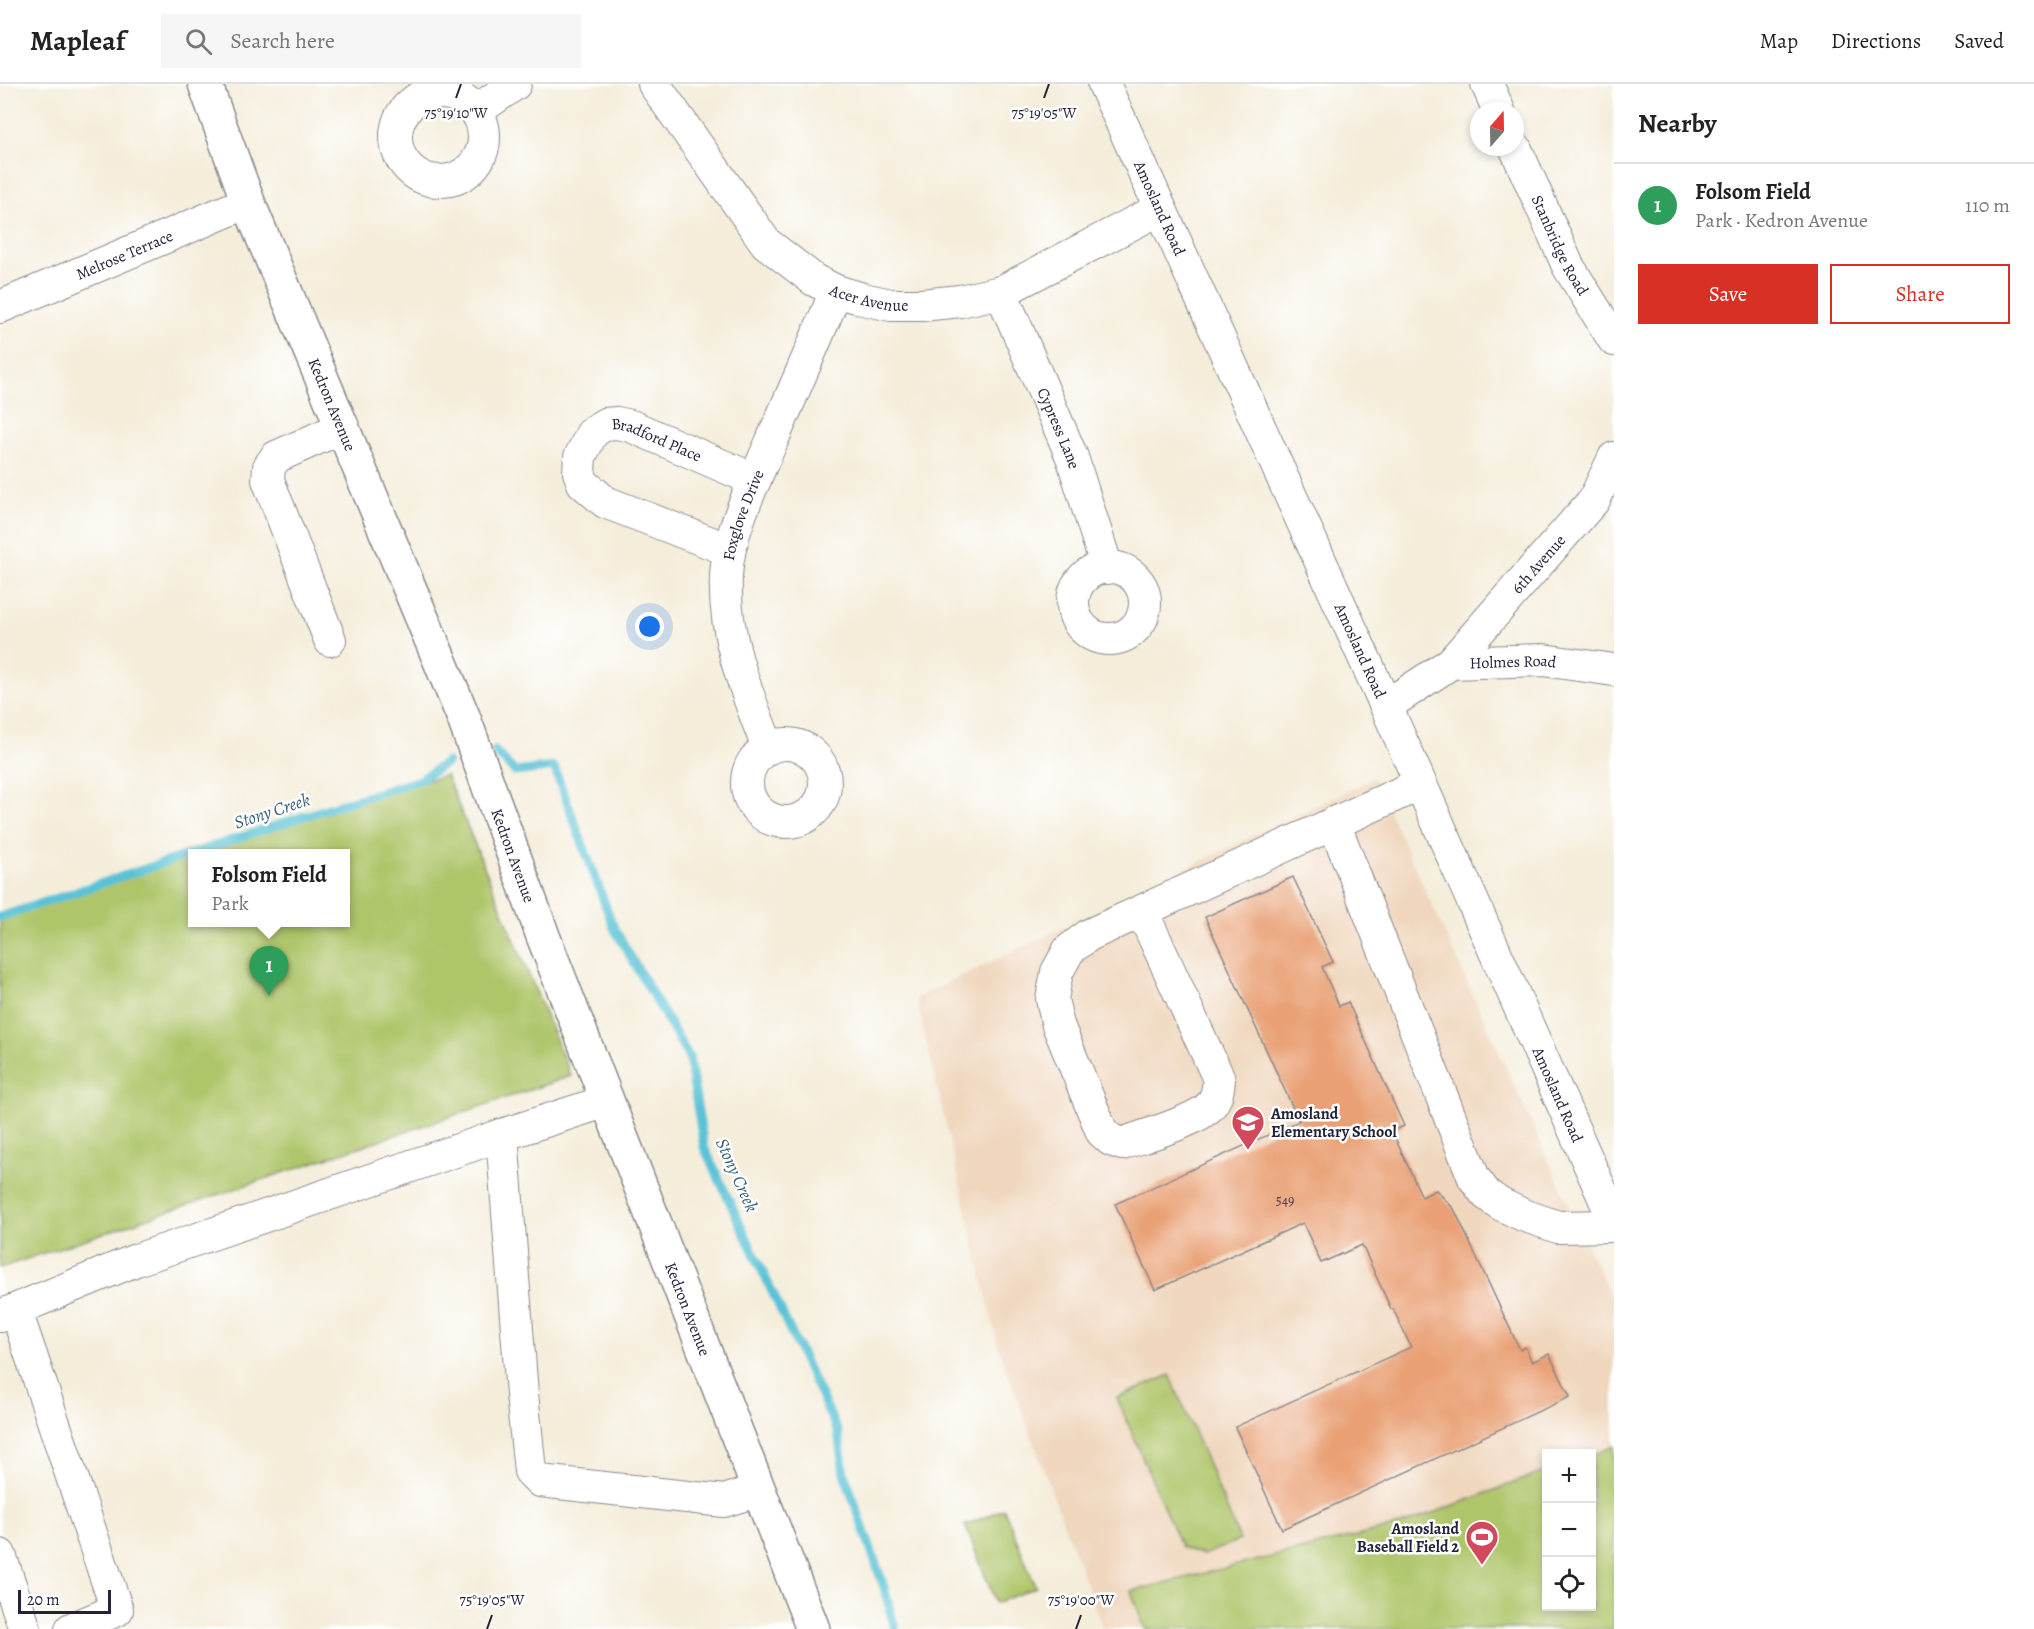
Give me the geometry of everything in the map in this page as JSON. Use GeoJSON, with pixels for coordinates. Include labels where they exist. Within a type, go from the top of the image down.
{"type":"FeatureCollection","features":[{"type":"Feature","properties":{"kind":"main road","name":"Kedron Avenue"},"geometry":{"type":"LineString","coordinates":[[205,84],[248,202],[463,716],[543,936],[813,1629]]}},
{"type":"Feature","properties":{"kind":"street"},"geometry":{"type":"LineString","coordinates":[[476,111],[515,84]]}},
{"type":"Feature","properties":{"kind":"street","name":"Acer Avenue"},"geometry":{"type":"LineString","coordinates":[[654,84],[766,243],[807,275],[836,291],[891,305],[960,301],[1001,292],[1160,209]]}},
{"type":"Feature","properties":{"kind":"street","name":"Amosland Road"},"geometry":{"type":"LineString","coordinates":[[1104,84],[1386,706],[1614,1220]]}},
{"type":"Feature","properties":{"kind":"street"},"geometry":{"type":"LineString","coordinates":[[1487,84],[1495,102]]}},
{"type":"Feature","properties":{"kind":"street","name":"Stanbridge Road"},"geometry":{"type":"LineString","coordinates":[[1519,156],[1568,266],[1614,340]]}},
{"type":"Feature","properties":{"kind":"street","name":"Melrose Terrace"},"geometry":{"type":"LineString","coordinates":[[0,307],[248,202]]}},
{"type":"Feature","properties":{"kind":"street","name":"Foxglove Drive"},"geometry":{"type":"LineString","coordinates":[[768,748],[744,687],[732,645],[727,610],[726,578],[729,550],[755,480],[836,291]]}},
{"type":"Feature","properties":{"kind":"street","name":"Cypress Lane"},"geometry":{"type":"LineString","coordinates":[[1001,292],[1072,457],[1107,568]]}},
{"type":"Feature","properties":{"kind":"street","name":"Bradford Place"},"geometry":{"type":"LineString","coordinates":[[729,550],[605,502],[583,483],[579,472],[580,457],[592,433],[604,424],[618,423],[631,426],[755,480]]}},
{"type":"Feature","properties":{"kind":"street"},"geometry":{"type":"LineString","coordinates":[[330,640],[268,480],[268,467],[276,457],[343,427]]}},
{"type":"Feature","properties":{"kind":"street","name":"6th Avenue"},"geometry":{"type":"LineString","coordinates":[[1451,663],[1594,500],[1614,458]]}},
{"type":"Feature","properties":{"kind":"street","name":"Holmes Road"},"geometry":{"type":"LineString","coordinates":[[1386,706],[1451,663],[1543,660],[1614,670]]}},
{"type":"Feature","properties":{"kind":"street"},"geometry":{"type":"LineString","coordinates":[[1142,911],[1219,1079],[1217,1095],[1210,1107],[1197,1116],[1122,1144],[1111,1140],[1102,1132],[1058,1025],[1052,999],[1057,972],[1069,950],[1089,935],[1420,784]]}},
{"type":"Feature","properties":{"kind":"street"},"geometry":{"type":"LineString","coordinates":[[1334,823],[1474,1178],[1486,1194],[1523,1215],[1558,1227],[1614,1227]]}},
{"type":"Feature","properties":{"kind":"street"},"geometry":{"type":"LineString","coordinates":[[71,1629],[117,1610],[8,1313],[136,1260],[607,1101]]}},
{"type":"Feature","properties":{"kind":"street"},"geometry":{"type":"LineString","coordinates":[[502,1135],[530,1471],[540,1481],[724,1501],[759,1490]]}},
{"type":"Feature","properties":{"kind":"street"},"geometry":{"type":"LineString","coordinates":[[0,1555],[26,1629]]}},
{"type":"Feature","properties":{"kind":"shaded area","name":"Amosland Elementary School"},"geometry":{"type":"Polygon","coordinates":[[[1374,778],[1614,1304],[1614,1629],[1103,1629],[999,1350],[916,998],[1374,778]]]}},
{"type":"Feature","properties":{"kind":"green space"},"geometry":{"type":"Polygon","coordinates":[[[446,775],[571,1076],[0,1268],[0,915],[188,856],[188,927],[350,927],[350,849],[209,849],[446,775]]]}},
{"type":"Feature","properties":{"kind":"green space"},"geometry":{"type":"Polygon","coordinates":[[[1170,1375],[1240,1540],[1203,1555],[1181,1547],[1117,1398],[1170,1375]]]}},
{"type":"Feature","properties":{"kind":"green space"},"geometry":{"type":"Polygon","coordinates":[[[1614,1446],[1614,1629],[1145,1629],[1131,1591],[1398,1526],[1542,1472],[1542,1611],[1596,1611],[1596,1453],[1614,1446]]]}},
{"type":"Feature","properties":{"kind":"green space"},"geometry":{"type":"Polygon","coordinates":[[[1004,1509],[1036,1587],[996,1603],[965,1525],[1004,1509]]]}},
{"type":"Feature","properties":{"kind":"building","name":"Amosland Elementary School"},"geometry":{"type":"Polygon","coordinates":[[[1293,877],[1333,962],[1322,967],[1339,1006],[1348,1002],[1404,1126],[1392,1131],[1422,1197],[1436,1190],[1454,1209],[1520,1350],[1525,1347],[1532,1362],[1549,1354],[1570,1397],[1282,1529],[1235,1427],[1411,1347],[1362,1245],[1321,1263],[1303,1223],[1155,1290],[1115,1204],[1299,1121],[1205,917],[1293,877]]]}},
{"type":"Feature","properties":{"kind":"waterway","name":"Stony Creek"},"geometry":{"type":"LineString","coordinates":[[495,751],[515,772],[554,767],[614,928],[689,1057],[704,1147],[838,1432],[844,1473],[884,1587],[895,1629]]}},
{"type":"Feature","properties":{"kind":"waterway","name":"Stony Creek"},"geometry":{"type":"LineString","coordinates":[[205,849],[420,780],[447,762]]}},
{"type":"Feature","properties":{"kind":"waterway","name":"Stony Creek"},"geometry":{"type":"LineString","coordinates":[[0,917],[188,855]]}},
{"type":"Feature","properties":{"kind":"place","name":"Folsom Field"},"geometry":{"type":"Point","coordinates":[269,996]}},
{"type":"Feature","properties":{"kind":"place","name":"Amosland Elementary School"},"geometry":{"type":"Point","coordinates":[1248,1151]}},
{"type":"Feature","properties":{"kind":"place","name":"Amosland Baseball Field 2"},"geometry":{"type":"Point","coordinates":[1482,1566]}}]}
